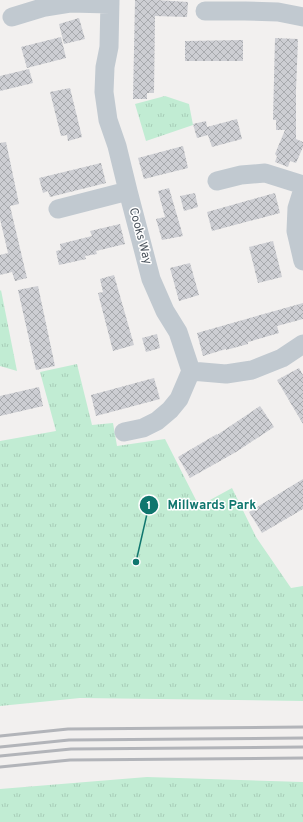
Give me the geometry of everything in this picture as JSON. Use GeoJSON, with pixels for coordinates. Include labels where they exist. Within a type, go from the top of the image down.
{"type":"FeatureCollection","features":[{"type":"Feature","properties":{"kind":"street"},"geometry":{"type":"LineString","coordinates":[[12,17],[45,7],[70,3],[110,2]]}},
{"type":"Feature","properties":{"kind":"street","name":"Cooks Way"},"geometry":{"type":"LineString","coordinates":[[110,2],[109,47],[105,67],[104,92],[108,120],[117,146],[151,280],[165,311],[178,332],[191,371]]}},
{"type":"Feature","properties":{"kind":"street"},"geometry":{"type":"LineString","coordinates":[[205,11],[278,12],[303,17]]}},
{"type":"Feature","properties":{"kind":"street"},"geometry":{"type":"LineString","coordinates":[[217,181],[241,175],[265,173],[303,185]]}},
{"type":"Feature","properties":{"kind":"street"},"geometry":{"type":"LineString","coordinates":[[303,189],[297,208],[296,231],[303,261]]}},
{"type":"Feature","properties":{"kind":"street"},"geometry":{"type":"LineString","coordinates":[[58,209],[128,192]]}},
{"type":"Feature","properties":{"kind":"street"},"geometry":{"type":"LineString","coordinates":[[124,432],[143,428],[157,421],[170,410],[179,399],[191,371],[226,374],[252,370],[282,358],[303,344]]}},
{"type":"Feature","properties":{"kind":"green space"},"geometry":{"type":"Polygon","coordinates":[[[165,96],[189,104],[193,125],[146,141],[135,104],[165,96]]]}},
{"type":"Feature","properties":{"kind":"green space"},"geometry":{"type":"Polygon","coordinates":[[[1,290],[17,371],[0,366],[1,290]]]}},
{"type":"Feature","properties":{"kind":"green space"},"geometry":{"type":"Polygon","coordinates":[[[77,364],[92,425],[113,423],[117,446],[165,439],[199,506],[232,488],[256,537],[291,588],[303,586],[303,701],[80,698],[0,706],[0,441],[56,431],[40,372],[77,364]]]}},
{"type":"Feature","properties":{"kind":"green space"},"geometry":{"type":"Polygon","coordinates":[[[147,777],[303,782],[303,822],[0,822],[0,789],[147,777]]]}},
{"type":"Feature","properties":{"kind":"building"},"geometry":{"type":"Polygon","coordinates":[[[135,0],[188,2],[187,17],[155,16],[154,93],[147,93],[147,99],[133,99],[135,0]]]}},
{"type":"Feature","properties":{"kind":"building"},"geometry":{"type":"Polygon","coordinates":[[[79,18],[85,39],[64,44],[59,24],[79,18]]]}},
{"type":"Feature","properties":{"kind":"building"},"geometry":{"type":"Polygon","coordinates":[[[61,37],[66,58],[27,68],[21,47],[61,37]]]}},
{"type":"Feature","properties":{"kind":"building"},"geometry":{"type":"Polygon","coordinates":[[[275,38],[298,39],[296,139],[303,142],[303,147],[296,163],[290,161],[288,167],[275,162],[277,156],[275,154],[285,130],[276,130],[276,120],[273,120],[275,38]]]}},
{"type":"Feature","properties":{"kind":"building"},"geometry":{"type":"Polygon","coordinates":[[[243,40],[243,61],[185,61],[185,41],[243,40]]]}},
{"type":"Feature","properties":{"kind":"building"},"geometry":{"type":"Polygon","coordinates":[[[29,69],[33,83],[0,91],[0,76],[29,69]]]}},
{"type":"Feature","properties":{"kind":"building"},"geometry":{"type":"Polygon","coordinates":[[[70,88],[82,137],[68,141],[67,135],[61,136],[50,92],[70,88]]]}},
{"type":"Feature","properties":{"kind":"building"},"geometry":{"type":"Polygon","coordinates":[[[237,119],[242,139],[212,147],[208,135],[197,138],[193,124],[206,121],[207,127],[237,119]]]}},
{"type":"Feature","properties":{"kind":"building"},"geometry":{"type":"Polygon","coordinates":[[[6,142],[19,204],[10,206],[27,278],[15,281],[12,272],[0,275],[0,255],[8,253],[0,219],[0,143],[6,142]]]}},
{"type":"Feature","properties":{"kind":"building"},"geometry":{"type":"Polygon","coordinates":[[[183,146],[188,168],[144,179],[138,158],[183,146]]]}},
{"type":"Feature","properties":{"kind":"building"},"geometry":{"type":"Polygon","coordinates":[[[101,163],[106,183],[50,197],[48,191],[43,193],[39,178],[101,163]]]}},
{"type":"Feature","properties":{"kind":"building"},"geometry":{"type":"Polygon","coordinates":[[[169,188],[183,236],[162,240],[156,219],[165,217],[158,191],[169,188]]]}},
{"type":"Feature","properties":{"kind":"building"},"geometry":{"type":"Polygon","coordinates":[[[195,193],[198,207],[184,211],[180,196],[195,193]]]}},
{"type":"Feature","properties":{"kind":"building"},"geometry":{"type":"Polygon","coordinates":[[[275,193],[280,213],[212,231],[207,212],[275,193]]]}},
{"type":"Feature","properties":{"kind":"building"},"geometry":{"type":"Polygon","coordinates":[[[120,224],[125,244],[96,251],[97,254],[85,256],[86,259],[59,265],[56,251],[61,250],[60,244],[92,236],[90,231],[120,224]]]}},
{"type":"Feature","properties":{"kind":"building"},"geometry":{"type":"Polygon","coordinates":[[[273,241],[282,277],[258,283],[249,247],[273,241]]]}},
{"type":"Feature","properties":{"kind":"building"},"geometry":{"type":"Polygon","coordinates":[[[190,263],[199,295],[179,301],[170,268],[190,263]]]}},
{"type":"Feature","properties":{"kind":"building"},"geometry":{"type":"Polygon","coordinates":[[[114,275],[134,345],[113,351],[98,293],[103,292],[100,279],[114,275]]]}},
{"type":"Feature","properties":{"kind":"building"},"geometry":{"type":"Polygon","coordinates":[[[38,286],[55,366],[36,370],[18,290],[38,286]]]}},
{"type":"Feature","properties":{"kind":"building"},"geometry":{"type":"Polygon","coordinates":[[[303,303],[303,319],[277,326],[279,333],[248,342],[248,344],[203,356],[197,333],[303,303]]]}},
{"type":"Feature","properties":{"kind":"building"},"geometry":{"type":"Polygon","coordinates":[[[157,334],[160,348],[146,352],[142,338],[157,334]]]}},
{"type":"Feature","properties":{"kind":"building"},"geometry":{"type":"Polygon","coordinates":[[[299,368],[303,375],[303,424],[277,380],[299,368]]]}},
{"type":"Feature","properties":{"kind":"building"},"geometry":{"type":"Polygon","coordinates":[[[154,378],[160,399],[96,416],[91,395],[154,378]]]}},
{"type":"Feature","properties":{"kind":"building"},"geometry":{"type":"Polygon","coordinates":[[[39,387],[43,406],[0,416],[0,396],[39,387]]]}},
{"type":"Feature","properties":{"kind":"building"},"geometry":{"type":"Polygon","coordinates":[[[260,406],[274,427],[236,452],[190,478],[178,457],[217,435],[260,406]]]}},
{"type":"Feature","properties":{"kind":"building"},"geometry":{"type":"Polygon","coordinates":[[[303,479],[303,509],[262,533],[249,512],[303,479]]]}},
{"type":"Feature","properties":{"kind":"railway"},"geometry":{"type":"LineString","coordinates":[[0,736],[68,729],[303,727]]}},
{"type":"Feature","properties":{"kind":"railway"},"geometry":{"type":"LineString","coordinates":[[0,747],[69,740],[303,738]]}},
{"type":"Feature","properties":{"kind":"railway"},"geometry":{"type":"LineString","coordinates":[[0,756],[71,749],[303,747]]}},
{"type":"Feature","properties":{"kind":"railway"},"geometry":{"type":"LineString","coordinates":[[0,767],[70,760],[303,758]]}},
{"type":"Feature","properties":{"kind":"place","name":"Millwards Park"},"geometry":{"type":"Point","coordinates":[136,562]}}]}
